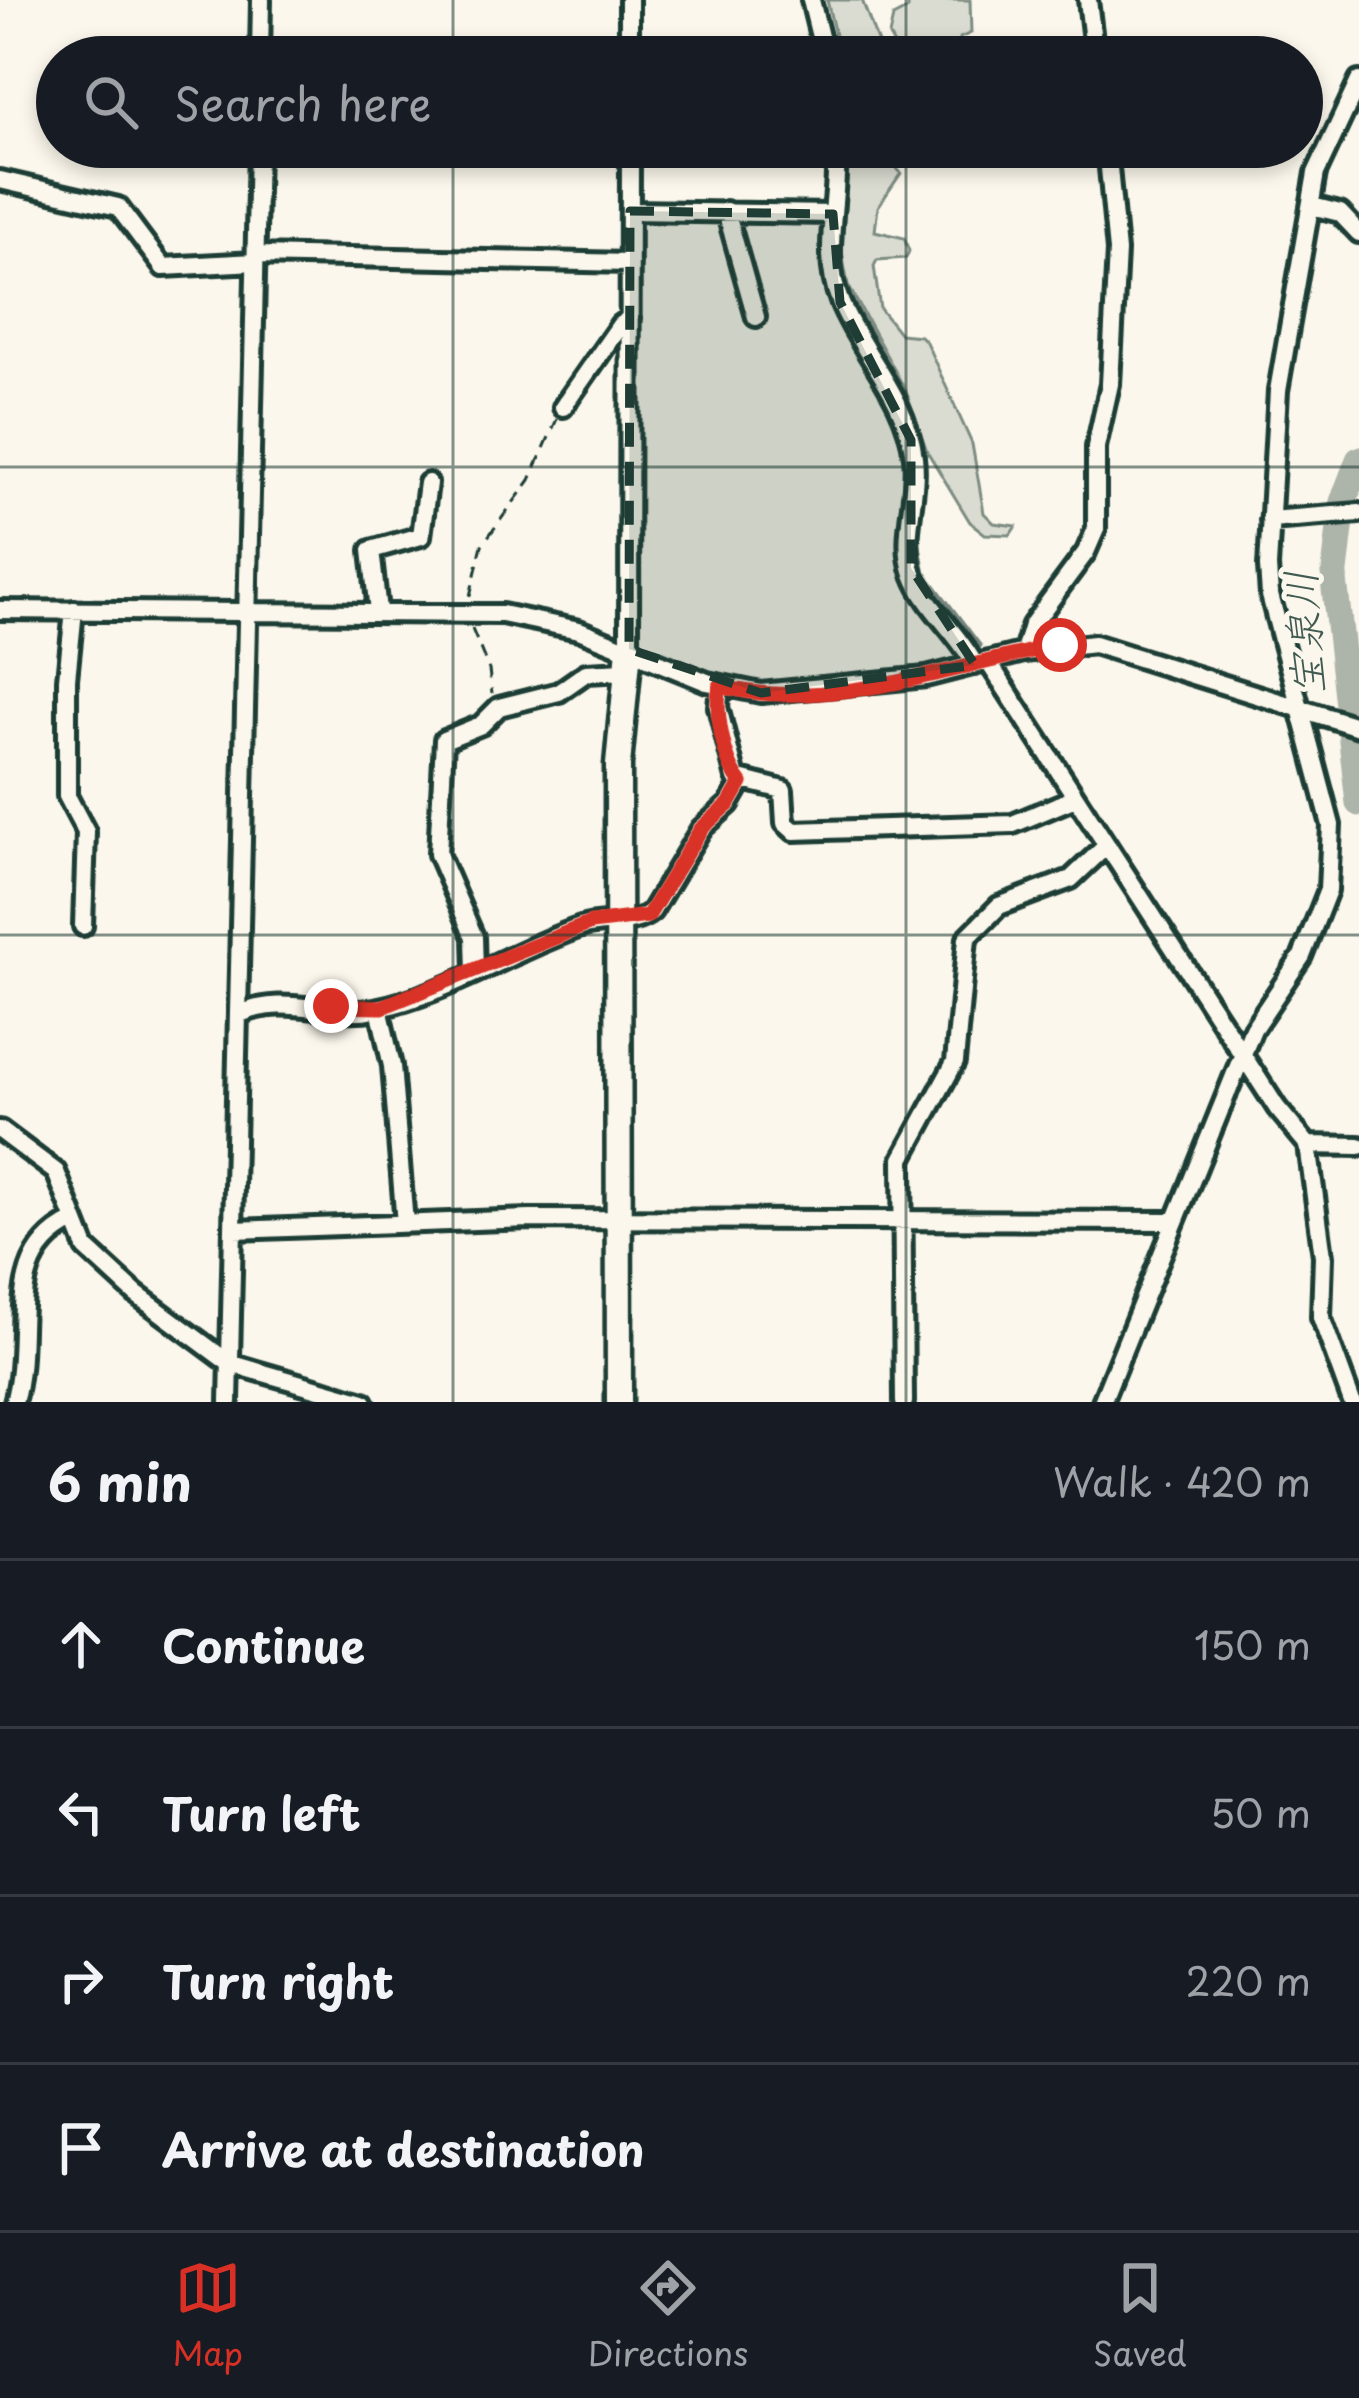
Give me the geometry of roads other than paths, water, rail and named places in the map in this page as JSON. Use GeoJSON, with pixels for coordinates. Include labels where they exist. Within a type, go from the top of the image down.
{"type":"FeatureCollection","features":[{"type":"Feature","properties":{"kind":"street"},"geometry":{"type":"LineString","coordinates":[[260,36],[261,0]]}},
{"type":"Feature","properties":{"kind":"street"},"geometry":{"type":"LineString","coordinates":[[629,0],[629,36]]}},
{"type":"Feature","properties":{"kind":"street"},"geometry":{"type":"LineString","coordinates":[[812,0],[820,36]]}},
{"type":"Feature","properties":{"kind":"street"},"geometry":{"type":"LineString","coordinates":[[1088,0],[1092,36]]}},
{"type":"Feature","properties":{"kind":"street"},"geometry":{"type":"LineString","coordinates":[[1323,158],[1359,81]]}},
{"type":"Feature","properties":{"kind":"street"},"geometry":{"type":"LineString","coordinates":[[229,1402],[257,168]]}},
{"type":"Feature","properties":{"kind":"street"},"geometry":{"type":"LineString","coordinates":[[619,1402],[616,922],[627,660],[630,168]]}},
{"type":"Feature","properties":{"kind":"street"},"geometry":{"type":"LineString","coordinates":[[835,168],[830,263],[840,302],[892,389],[910,440],[915,494],[909,532],[911,568],[922,592],[982,664],[1075,798],[1277,1108],[1308,1144],[1324,1256],[1321,1317],[1352,1402]]}},
{"type":"Feature","properties":{"kind":"street"},"geometry":{"type":"LineString","coordinates":[[1024,652],[1032,625],[1085,552],[1096,529],[1096,447],[1110,384],[1117,251],[1109,168]]}},
{"type":"Feature","properties":{"kind":"street"},"geometry":{"type":"LineString","coordinates":[[1102,1402],[1263,1008],[1302,956],[1332,873],[1330,824],[1270,595],[1278,392],[1318,168]]}},
{"type":"Feature","properties":{"kind":"street"},"geometry":{"type":"LineString","coordinates":[[0,180],[118,207],[163,267],[255,258],[630,263]]}},
{"type":"Feature","properties":{"kind":"street"},"geometry":{"type":"LineString","coordinates":[[1312,206],[1340,214],[1359,233]]}},
{"type":"Feature","properties":{"kind":"street"},"geometry":{"type":"LineString","coordinates":[[630,211],[833,214]]}},
{"type":"Feature","properties":{"kind":"street"},"geometry":{"type":"LineString","coordinates":[[726,211],[756,317]]}},
{"type":"Feature","properties":{"kind":"street"},"geometry":{"type":"LineString","coordinates":[[563,407],[630,318]]}},
{"type":"Feature","properties":{"kind":"street"},"geometry":{"type":"LineString","coordinates":[[378,611],[371,550],[421,536],[428,483]]}},
{"type":"Feature","properties":{"kind":"street"},"geometry":{"type":"LineString","coordinates":[[1270,520],[1357,513]]}},
{"type":"Feature","properties":{"kind":"street"},"geometry":{"type":"LineString","coordinates":[[0,610],[470,611],[579,630],[627,660],[720,686],[798,692],[926,677],[1024,652],[1094,644],[1350,723]]}},
{"type":"Feature","properties":{"kind":"street"},"geometry":{"type":"LineString","coordinates":[[74,610],[68,679],[68,796],[86,832],[82,926]]}},
{"type":"Feature","properties":{"kind":"street"},"geometry":{"type":"LineString","coordinates":[[475,972],[474,938],[438,854],[444,740],[481,725],[493,710],[560,692],[586,674],[627,660]]}},
{"type":"Feature","properties":{"kind":"street"},"geometry":{"type":"LineString","coordinates":[[720,686],[718,706],[732,768],[741,783],[783,790],[785,823],[801,832],[1013,824],[1075,798]]}},
{"type":"Feature","properties":{"kind":"street"},"geometry":{"type":"LineString","coordinates":[[238,1015],[268,1006],[379,1008],[564,933],[648,916],[701,829],[729,804],[741,783]]}},
{"type":"Feature","properties":{"kind":"street"},"geometry":{"type":"LineString","coordinates":[[904,1402],[902,1159],[955,1062],[967,938],[999,906],[1071,879],[1105,847]]}},
{"type":"Feature","properties":{"kind":"street"},"geometry":{"type":"LineString","coordinates":[[379,1008],[392,1066],[405,1224]]}},
{"type":"Feature","properties":{"kind":"street"},"geometry":{"type":"LineString","coordinates":[[0,1130],[56,1172],[72,1222],[86,1248],[110,1274],[229,1363],[364,1402]]}},
{"type":"Feature","properties":{"kind":"street"},"geometry":{"type":"LineString","coordinates":[[1308,1144],[1359,1146]]}},
{"type":"Feature","properties":{"kind":"street"},"geometry":{"type":"LineString","coordinates":[[14,1402],[22,1269],[32,1246],[72,1222]]}},
{"type":"Feature","properties":{"kind":"street"},"geometry":{"type":"LineString","coordinates":[[233,1230],[615,1222],[1172,1222]]}},
{"type":"Feature","properties":{"kind":"waterway"},"geometry":{"type":"LineString","coordinates":[[820,0],[828,36]]}},
{"type":"Feature","properties":{"kind":"waterway"},"geometry":{"type":"LineString","coordinates":[[843,189],[839,254],[845,287],[903,392],[924,455],[918,540],[924,572],[980,646]]}},
{"type":"Feature","properties":{"kind":"waterway","name":"宝泉川"},"geometry":{"type":"LineString","coordinates":[[1359,460],[1343,502],[1334,580],[1359,803]]}},
{"type":"Feature","properties":{"kind":"waterway"},"geometry":{"type":"LineString","coordinates":[[1226,1014],[1239,1031]]}},
{"type":"Feature","properties":{"kind":"waterway"},"geometry":{"type":"LineString","coordinates":[[1250,1049],[1293,1114]]}}]}
